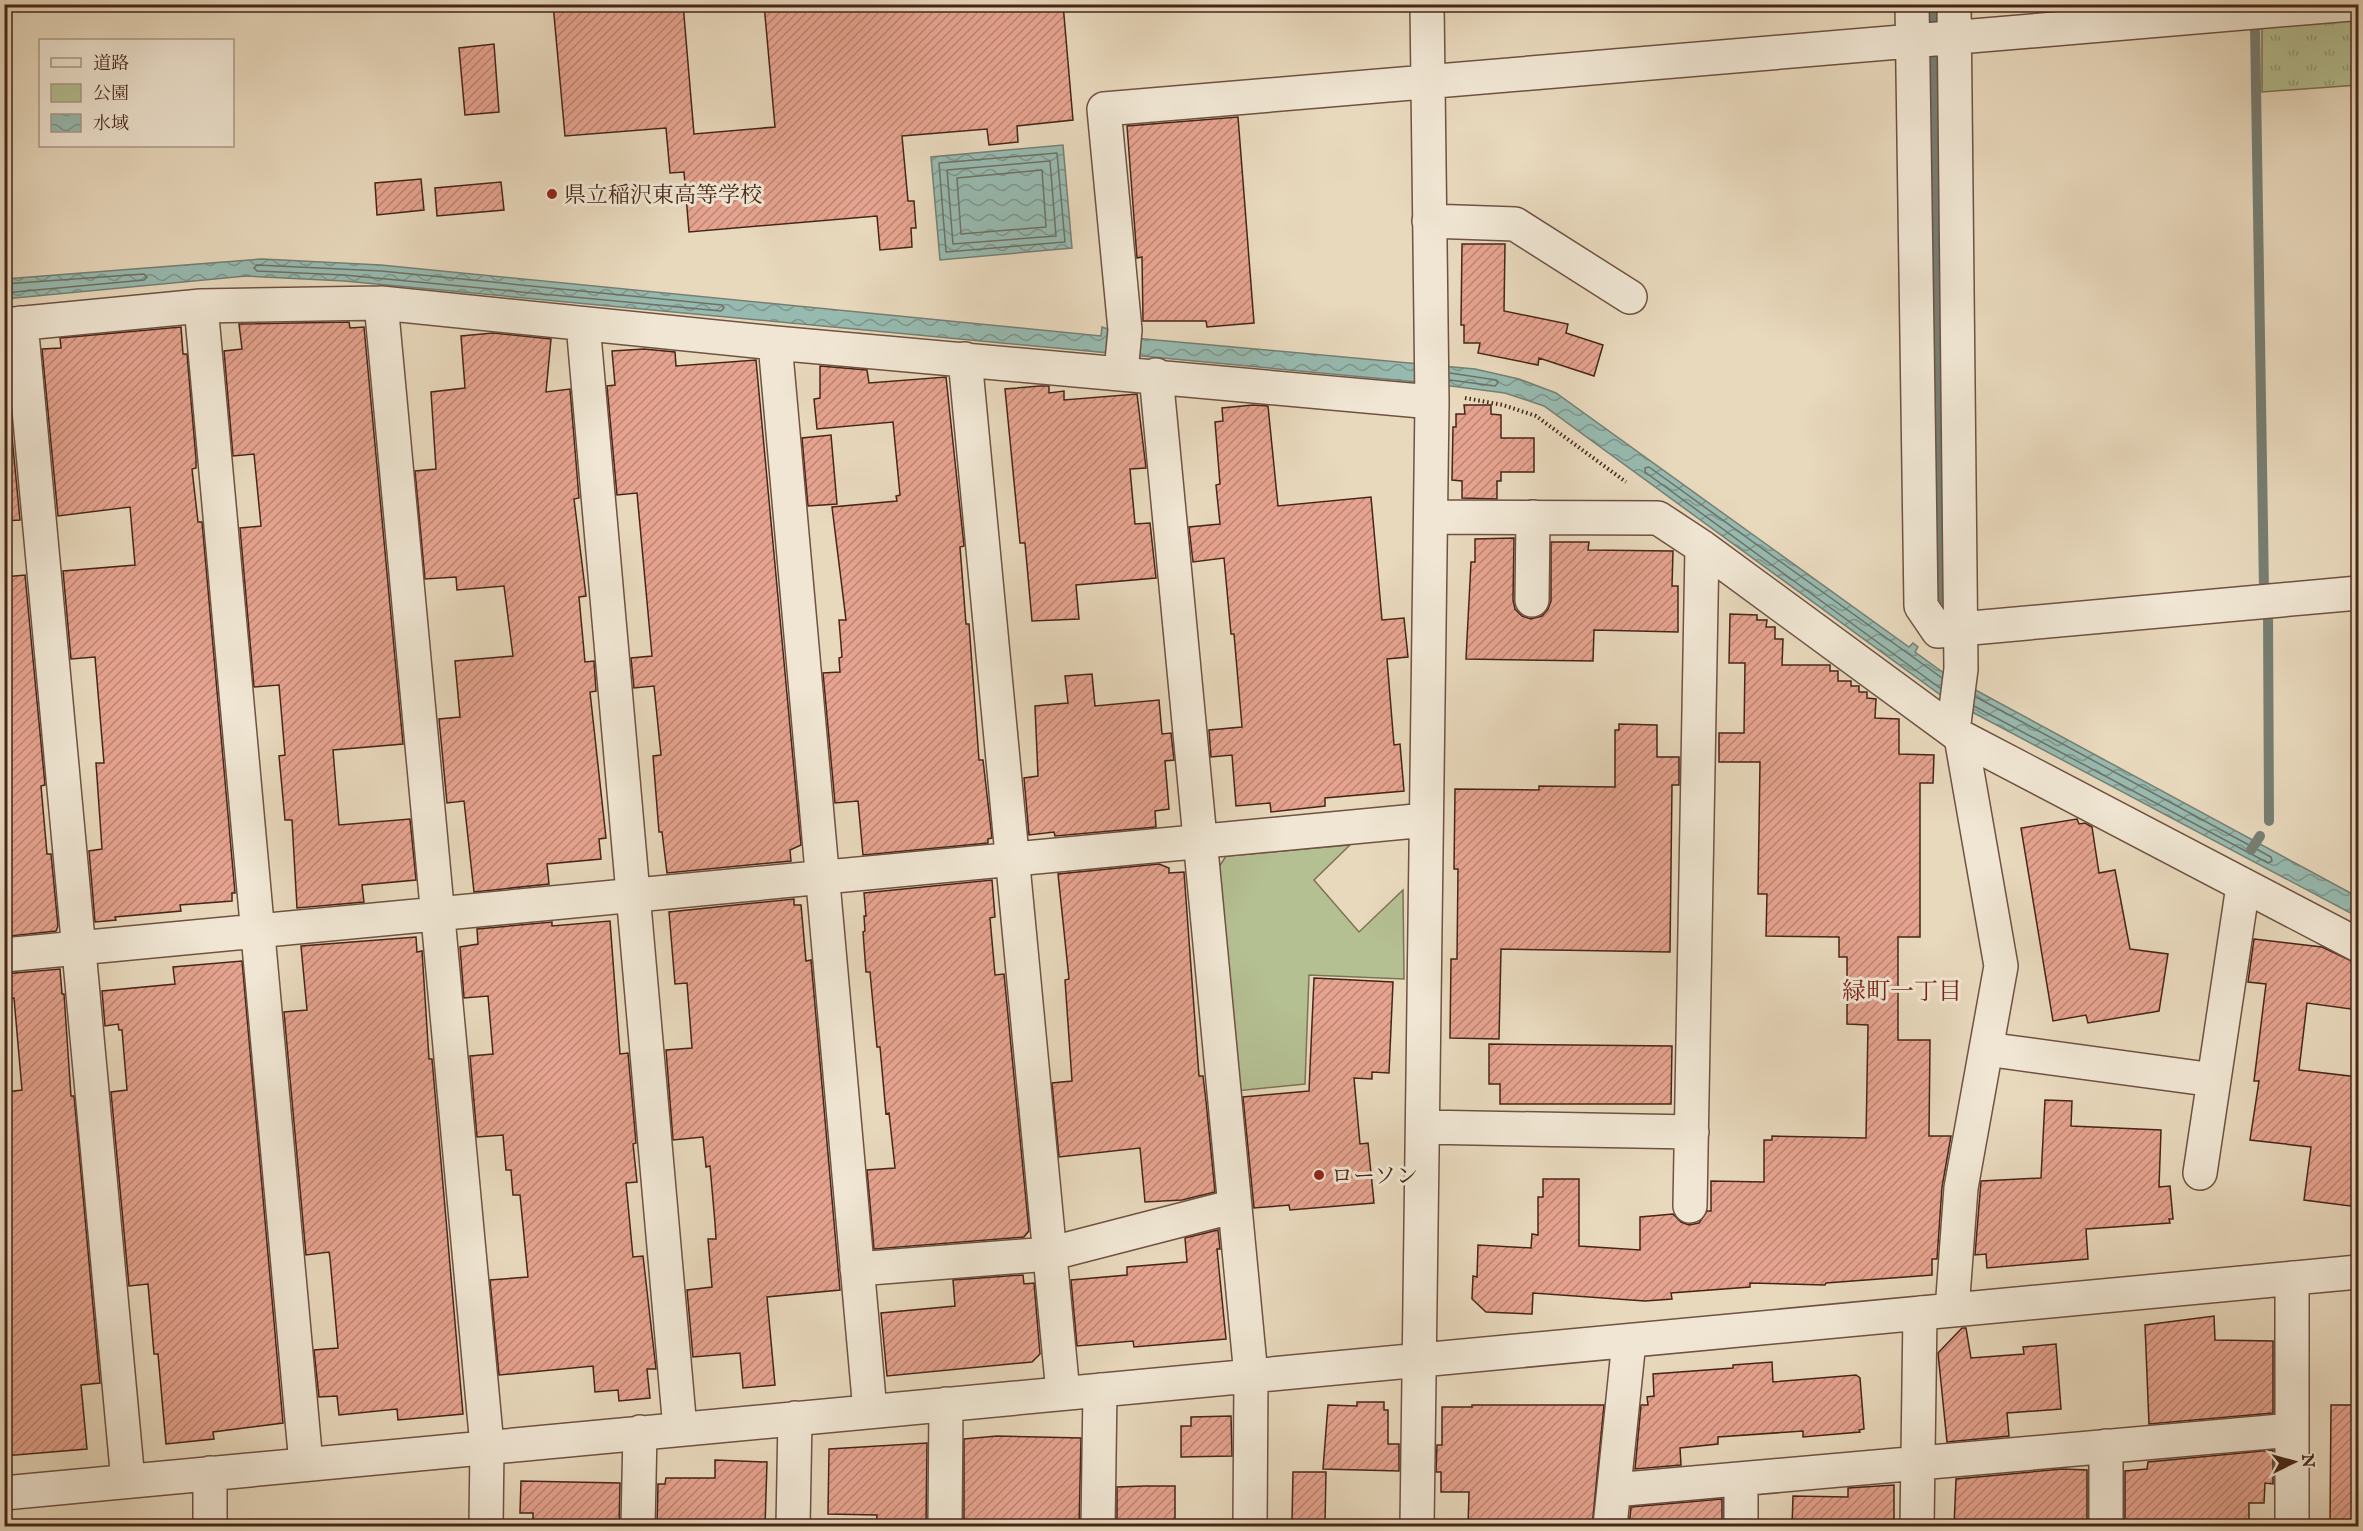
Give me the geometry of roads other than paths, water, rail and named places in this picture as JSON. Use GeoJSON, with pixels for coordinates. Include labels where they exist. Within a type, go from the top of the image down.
{"type":"FeatureCollection","features":[{"type":"Feature","properties":{"kind":"street"},"geometry":{"type":"LineString","coordinates":[[1417,1527],[1432,396],[1427,4]]}},
{"type":"Feature","properties":{"kind":"street"},"geometry":{"type":"LineString","coordinates":[[1912,4],[1921,606],[1938,631],[2358,593]]}},
{"type":"Feature","properties":{"kind":"street"},"geometry":{"type":"LineString","coordinates":[[1917,1527],[1918,1463],[1936,1312],[2001,966],[1957,726],[1961,669],[1954,4]]}},
{"type":"Feature","properties":{"kind":"street"},"geometry":{"type":"LineString","coordinates":[[1122,367],[1125,330],[1104,109],[2351,4]]}},
{"type":"Feature","properties":{"kind":"street"},"geometry":{"type":"LineString","coordinates":[[1429,221],[1515,224],[1630,297]]}},
{"type":"Feature","properties":{"kind":"street"},"geometry":{"type":"LineString","coordinates":[[128,1481],[79,948],[13,324],[201,306],[381,303],[775,343],[965,359],[1122,367],[1156,375],[1432,396]]}},
{"type":"Feature","properties":{"kind":"street"},"geometry":{"type":"LineString","coordinates":[[381,303],[487,1446],[486,1527]]}},
{"type":"Feature","properties":{"kind":"street"},"geometry":{"type":"LineString","coordinates":[[201,306],[306,1464]]}},
{"type":"Feature","properties":{"kind":"street"},"geometry":{"type":"LineString","coordinates":[[583,324],[680,1429]]}},
{"type":"Feature","properties":{"kind":"street"},"geometry":{"type":"LineString","coordinates":[[775,343],[870,1411]]}},
{"type":"Feature","properties":{"kind":"street"},"geometry":{"type":"LineString","coordinates":[[965,359],[1063,1393]]}},
{"type":"Feature","properties":{"kind":"street"},"geometry":{"type":"LineString","coordinates":[[1156,375],[1251,1376],[1250,1527]]}},
{"type":"Feature","properties":{"kind":"street"},"geometry":{"type":"LineString","coordinates":[[1431,517],[1658,518],[1957,726],[2243,886],[2358,945]]}},
{"type":"Feature","properties":{"kind":"street"},"geometry":{"type":"LineString","coordinates":[[1532,600],[1533,517]]}},
{"type":"Feature","properties":{"kind":"street"},"geometry":{"type":"LineString","coordinates":[[1690,1206],[1702,547]]}},
{"type":"Feature","properties":{"kind":"street"},"geometry":{"type":"LineString","coordinates":[[4,956],[1426,820]]}},
{"type":"Feature","properties":{"kind":"street"},"geometry":{"type":"LineString","coordinates":[[2200,1173],[2243,886]]}},
{"type":"Feature","properties":{"kind":"street"},"geometry":{"type":"LineString","coordinates":[[1986,1049],[2214,1080]]}},
{"type":"Feature","properties":{"kind":"street"},"geometry":{"type":"LineString","coordinates":[[1422,1127],[1692,1132]]}},
{"type":"Feature","properties":{"kind":"street"},"geometry":{"type":"LineString","coordinates":[[857,1269],[1049,1254],[1235,1206]]}},
{"type":"Feature","properties":{"kind":"street"},"geometry":{"type":"LineString","coordinates":[[4,1493],[2358,1272]]}},
{"type":"Feature","properties":{"kind":"street"},"geometry":{"type":"LineString","coordinates":[[2292,1278],[2292,1527]]}},
{"type":"Feature","properties":{"kind":"street"},"geometry":{"type":"LineString","coordinates":[[1610,1527],[1629,1341]]}},
{"type":"Feature","properties":{"kind":"street"},"geometry":{"type":"LineString","coordinates":[[1098,1527],[1100,1390]]}},
{"type":"Feature","properties":{"kind":"street"},"geometry":{"type":"LineString","coordinates":[[945,1527],[946,1404]]}},
{"type":"Feature","properties":{"kind":"street"},"geometry":{"type":"LineString","coordinates":[[793,1527],[795,1418]]}},
{"type":"Feature","properties":{"kind":"street"},"geometry":{"type":"LineString","coordinates":[[1614,1490],[2292,1430]]}},
{"type":"Feature","properties":{"kind":"street"},"geometry":{"type":"LineString","coordinates":[[638,1527],[640,1432]]}},
{"type":"Feature","properties":{"kind":"street"},"geometry":{"type":"LineString","coordinates":[[2106,1446],[2106,1527]]}},
{"type":"Feature","properties":{"kind":"street"},"geometry":{"type":"LineString","coordinates":[[210,1473],[210,1527]]}},
{"type":"Feature","properties":{"kind":"street"},"geometry":{"type":"LineString","coordinates":[[1741,1479],[1741,1527]]}},
{"type":"Feature","properties":{"kind":"water"},"geometry":{"type":"Polygon","coordinates":[[[1063,145],[1072,248],[940,260],[931,157],[1063,145]]]}},
{"type":"Feature","properties":{"kind":"water"},"geometry":{"type":"Polygon","coordinates":[[[262,259],[381,265],[1101,336],[1102,327],[1134,338],[1475,369],[1519,379],[1556,393],[1909,647],[1913,643],[1918,647],[1915,652],[1944,673],[2358,897],[2358,917],[1942,696],[1544,406],[1505,393],[1428,383],[344,281],[246,276],[5,299],[5,279],[262,259]]]}},
{"type":"Feature","properties":{"kind":"waterway"},"geometry":{"type":"LineString","coordinates":[[1932,4],[1932,24]]}},
{"type":"Feature","properties":{"kind":"waterway"},"geometry":{"type":"LineString","coordinates":[[2255,23],[2264,591]]}},
{"type":"Feature","properties":{"kind":"waterway"},"geometry":{"type":"LineString","coordinates":[[1933,54],[1940,600]]}},
{"type":"Feature","properties":{"kind":"waterway"},"geometry":{"type":"LineString","coordinates":[[2268,611],[2269,821]]}},
{"type":"Feature","properties":{"kind":"waterway"},"geometry":{"type":"LineString","coordinates":[[2251,850],[2260,836]]}},
{"type":"Feature","properties":{"kind":"place","name":"県立稲沢東高等学校"},"geometry":{"type":"Point","coordinates":[552,194]}},
{"type":"Feature","properties":{"kind":"place","name":"ローソン"},"geometry":{"type":"Point","coordinates":[1319,1175]}},
{"type":"Feature","properties":{"kind":"district","name":"緑町一丁目"},"geometry":{"type":"Point","coordinates":[1902,991]}}]}
